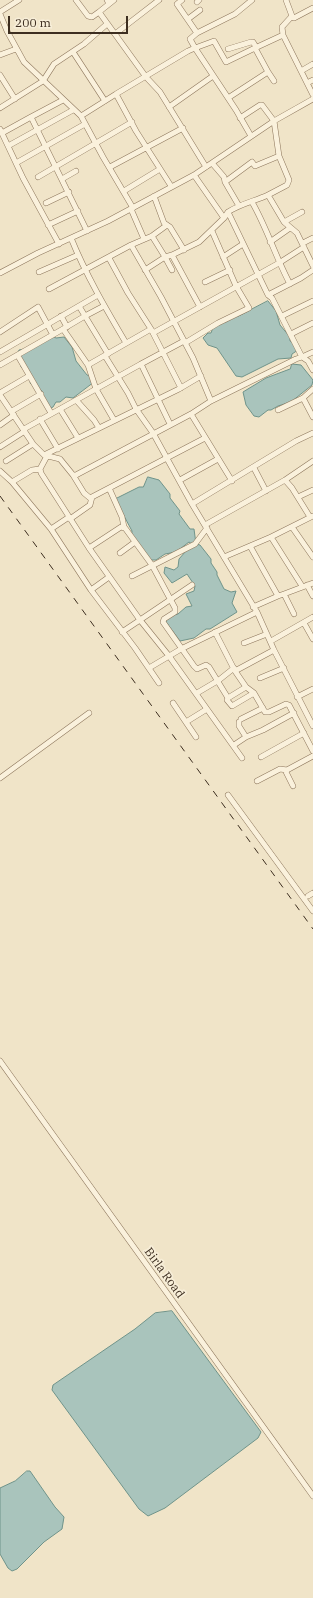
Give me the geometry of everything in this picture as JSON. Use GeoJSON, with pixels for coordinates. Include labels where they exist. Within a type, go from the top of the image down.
{"type":"FeatureCollection","features":[{"type":"Feature","properties":{"kind":"street"},"geometry":{"type":"LineString","coordinates":[[19,0],[0,13],[16,49],[24,62],[42,81],[81,116],[124,191],[144,240]]}},
{"type":"Feature","properties":{"kind":"street"},"geometry":{"type":"LineString","coordinates":[[76,0],[88,16],[92,17],[100,12],[108,2],[114,0]]}},
{"type":"Feature","properties":{"kind":"street"},"geometry":{"type":"LineString","coordinates":[[115,34],[159,0]]}},
{"type":"Feature","properties":{"kind":"street"},"geometry":{"type":"LineString","coordinates":[[182,0],[175,2],[197,33]]}},
{"type":"Feature","properties":{"kind":"street"},"geometry":{"type":"LineString","coordinates":[[251,136],[190,39],[197,33],[234,14],[252,0]]}},
{"type":"Feature","properties":{"kind":"street"},"geometry":{"type":"LineString","coordinates":[[286,0],[292,17]]}},
{"type":"Feature","properties":{"kind":"street"},"geometry":{"type":"LineString","coordinates":[[313,8],[294,18],[292,17],[282,26],[283,35],[313,95]]}},
{"type":"Feature","properties":{"kind":"street"},"geometry":{"type":"LineString","coordinates":[[188,19],[200,10]]}},
{"type":"Feature","properties":{"kind":"street"},"geometry":{"type":"LineString","coordinates":[[100,12],[107,24],[146,77],[160,92],[206,167]]}},
{"type":"Feature","properties":{"kind":"street"},"geometry":{"type":"LineString","coordinates":[[0,108],[42,81],[54,64],[74,52],[107,24]]}},
{"type":"Feature","properties":{"kind":"street"},"geometry":{"type":"LineString","coordinates":[[81,116],[195,48],[214,41],[226,62],[283,35]]}},
{"type":"Feature","properties":{"kind":"street"},"geometry":{"type":"LineString","coordinates":[[228,49],[252,42],[274,81]]}},
{"type":"Feature","properties":{"kind":"street"},"geometry":{"type":"LineString","coordinates":[[0,55],[16,49]]}},
{"type":"Feature","properties":{"kind":"street"},"geometry":{"type":"LineString","coordinates":[[74,52],[105,101]]}},
{"type":"Feature","properties":{"kind":"street"},"geometry":{"type":"LineString","coordinates":[[300,71],[313,64]]}},
{"type":"Feature","properties":{"kind":"street"},"geometry":{"type":"LineString","coordinates":[[228,98],[268,72]]}},
{"type":"Feature","properties":{"kind":"street"},"geometry":{"type":"LineString","coordinates":[[0,75],[15,99]]}},
{"type":"Feature","properties":{"kind":"street"},"geometry":{"type":"LineString","coordinates":[[169,106],[213,76]]}},
{"type":"Feature","properties":{"kind":"street"},"geometry":{"type":"LineString","coordinates":[[307,83],[313,80]]}},
{"type":"Feature","properties":{"kind":"street"},"geometry":{"type":"LineString","coordinates":[[116,94],[146,147],[171,186]]}},
{"type":"Feature","properties":{"kind":"street"},"geometry":{"type":"LineString","coordinates":[[0,273],[132,208],[194,175],[274,120],[313,99]]}},
{"type":"Feature","properties":{"kind":"street"},"geometry":{"type":"LineString","coordinates":[[59,244],[16,163],[1,131],[63,100]]}},
{"type":"Feature","properties":{"kind":"street"},"geometry":{"type":"LineString","coordinates":[[145,270],[165,257],[184,250],[199,242],[224,218],[228,212],[287,185],[290,180],[279,156],[274,120],[261,104],[240,118]]}},
{"type":"Feature","properties":{"kind":"street"},"geometry":{"type":"LineString","coordinates":[[8,146],[73,110]]}},
{"type":"Feature","properties":{"kind":"street"},"geometry":{"type":"LineString","coordinates":[[31,117],[87,230]]}},
{"type":"Feature","properties":{"kind":"street"},"geometry":{"type":"LineString","coordinates":[[38,177],[132,122]]}},
{"type":"Feature","properties":{"kind":"street"},"geometry":{"type":"LineString","coordinates":[[16,163],[85,124]]}},
{"type":"Feature","properties":{"kind":"street"},"geometry":{"type":"LineString","coordinates":[[110,167],[183,128]]}},
{"type":"Feature","properties":{"kind":"street"},"geometry":{"type":"LineString","coordinates":[[225,182],[252,162],[255,166],[279,156]]}},
{"type":"Feature","properties":{"kind":"street"},"geometry":{"type":"LineString","coordinates":[[212,163],[224,177],[225,182],[239,206]]}},
{"type":"Feature","properties":{"kind":"street"},"geometry":{"type":"LineString","coordinates":[[124,191],[160,169]]}},
{"type":"Feature","properties":{"kind":"street"},"geometry":{"type":"LineString","coordinates":[[62,179],[76,171]]}},
{"type":"Feature","properties":{"kind":"street"},"geometry":{"type":"LineString","coordinates":[[194,175],[224,218]]}},
{"type":"Feature","properties":{"kind":"street"},"geometry":{"type":"LineString","coordinates":[[46,202],[68,192]]}},
{"type":"Feature","properties":{"kind":"street"},"geometry":{"type":"LineString","coordinates":[[268,195],[284,222],[295,231],[303,245],[312,271],[268,295]]}},
{"type":"Feature","properties":{"kind":"street"},"geometry":{"type":"LineString","coordinates":[[154,196],[163,221],[184,250]]}},
{"type":"Feature","properties":{"kind":"street"},"geometry":{"type":"LineString","coordinates":[[252,202],[290,284]]}},
{"type":"Feature","properties":{"kind":"street"},"geometry":{"type":"LineString","coordinates":[[48,225],[78,211]]}},
{"type":"Feature","properties":{"kind":"street"},"geometry":{"type":"LineString","coordinates":[[228,212],[268,295],[272,298],[282,316],[302,357],[308,361],[313,370]]}},
{"type":"Feature","properties":{"kind":"street"},"geometry":{"type":"LineString","coordinates":[[284,222],[302,212]]}},
{"type":"Feature","properties":{"kind":"street"},"geometry":{"type":"LineString","coordinates":[[49,289],[131,245],[152,236],[167,225]]}},
{"type":"Feature","properties":{"kind":"street"},"geometry":{"type":"LineString","coordinates":[[270,242],[290,228]]}},
{"type":"Feature","properties":{"kind":"street"},"geometry":{"type":"LineString","coordinates":[[0,447],[40,419],[218,323],[249,309],[236,286],[212,230]]}},
{"type":"Feature","properties":{"kind":"street"},"geometry":{"type":"LineString","coordinates":[[152,236],[172,270]]}},
{"type":"Feature","properties":{"kind":"street"},"geometry":{"type":"LineString","coordinates":[[71,238],[85,271],[126,343]]}},
{"type":"Feature","properties":{"kind":"street"},"geometry":{"type":"LineString","coordinates":[[88,365],[126,343],[174,322],[279,263],[313,238]]}},
{"type":"Feature","properties":{"kind":"street"},"geometry":{"type":"LineString","coordinates":[[224,257],[243,244]]}},
{"type":"Feature","properties":{"kind":"street"},"geometry":{"type":"LineString","coordinates":[[131,245],[174,322],[201,376],[211,401]]}},
{"type":"Feature","properties":{"kind":"street"},"geometry":{"type":"LineString","coordinates":[[172,255],[200,307]]}},
{"type":"Feature","properties":{"kind":"street"},"geometry":{"type":"LineString","coordinates":[[39,272],[78,256]]}},
{"type":"Feature","properties":{"kind":"street"},"geometry":{"type":"LineString","coordinates":[[109,258],[128,293],[152,331],[181,388]]}},
{"type":"Feature","properties":{"kind":"street"},"geometry":{"type":"LineString","coordinates":[[205,282],[230,270]]}},
{"type":"Feature","properties":{"kind":"street"},"geometry":{"type":"LineString","coordinates":[[0,352],[98,295]]}},
{"type":"Feature","properties":{"kind":"street"},"geometry":{"type":"LineString","coordinates":[[282,316],[313,301]]}},
{"type":"Feature","properties":{"kind":"street"},"geometry":{"type":"LineString","coordinates":[[79,306],[136,409],[167,457],[192,504],[255,610],[297,697],[313,726]]}},
{"type":"Feature","properties":{"kind":"street"},"geometry":{"type":"LineString","coordinates":[[0,365],[104,306]]}},
{"type":"Feature","properties":{"kind":"street"},"geometry":{"type":"LineString","coordinates":[[0,332],[38,307],[53,335]]}},
{"type":"Feature","properties":{"kind":"street"},"geometry":{"type":"LineString","coordinates":[[61,316],[66,328],[88,365],[96,389],[114,420]]}},
{"type":"Feature","properties":{"kind":"street"},"geometry":{"type":"LineString","coordinates":[[291,334],[313,323]]}},
{"type":"Feature","properties":{"kind":"street"},"geometry":{"type":"LineString","coordinates":[[73,475],[191,414],[211,401],[263,374],[313,352]]}},
{"type":"Feature","properties":{"kind":"street"},"geometry":{"type":"LineString","coordinates":[[18,356],[51,413]]}},
{"type":"Feature","properties":{"kind":"street"},"geometry":{"type":"LineString","coordinates":[[141,364],[170,424]]}},
{"type":"Feature","properties":{"kind":"street"},"geometry":{"type":"LineString","coordinates":[[29,376],[0,394],[2,402],[13,413],[33,444],[45,456],[60,459],[86,495],[90,498],[205,438]]}},
{"type":"Feature","properties":{"kind":"street"},"geometry":{"type":"LineString","coordinates":[[201,376],[158,400],[136,409],[45,456],[40,469],[42,476],[109,577],[140,620],[169,656],[242,758]]}},
{"type":"Feature","properties":{"kind":"street"},"geometry":{"type":"LineString","coordinates":[[278,410],[303,398],[313,389]]}},
{"type":"Feature","properties":{"kind":"street"},"geometry":{"type":"LineString","coordinates":[[0,425],[13,413],[41,394]]}},
{"type":"Feature","properties":{"kind":"street"},"geometry":{"type":"LineString","coordinates":[[303,398],[313,417]]}},
{"type":"Feature","properties":{"kind":"street"},"geometry":{"type":"LineString","coordinates":[[76,400],[94,420],[99,428]]}},
{"type":"Feature","properties":{"kind":"street"},"geometry":{"type":"LineString","coordinates":[[60,409],[78,438]]}},
{"type":"Feature","properties":{"kind":"street"},"geometry":{"type":"LineString","coordinates":[[191,414],[232,481]]}},
{"type":"Feature","properties":{"kind":"street"},"geometry":{"type":"LineString","coordinates":[[40,419],[58,449]]}},
{"type":"Feature","properties":{"kind":"street"},"geometry":{"type":"LineString","coordinates":[[192,504],[254,468],[296,441],[313,433]]}},
{"type":"Feature","properties":{"kind":"street"},"geometry":{"type":"LineString","coordinates":[[6,462],[33,444]]}},
{"type":"Feature","properties":{"kind":"street"},"geometry":{"type":"LineString","coordinates":[[180,480],[218,459]]}},
{"type":"Feature","properties":{"kind":"street"},"geometry":{"type":"LineString","coordinates":[[132,576],[195,544],[206,527],[313,461]]}},
{"type":"Feature","properties":{"kind":"street"},"geometry":{"type":"LineString","coordinates":[[254,468],[266,491]]}},
{"type":"Feature","properties":{"kind":"street"},"geometry":{"type":"LineString","coordinates":[[12,482],[32,470],[40,469]]}},
{"type":"Feature","properties":{"kind":"street"},"geometry":{"type":"LineString","coordinates":[[0,471],[12,482],[51,529],[91,590],[159,683]]}},
{"type":"Feature","properties":{"kind":"street"},"geometry":{"type":"LineString","coordinates":[[224,557],[271,537],[311,516],[292,488],[284,480]]}},
{"type":"Feature","properties":{"kind":"street"},"geometry":{"type":"LineString","coordinates":[[109,488],[122,517],[124,527],[152,565],[176,610],[164,619],[163,622],[181,649],[195,668],[197,669],[208,666],[228,698],[227,700],[232,706],[254,693]]}},
{"type":"Feature","properties":{"kind":"street"},"geometry":{"type":"LineString","coordinates":[[298,497],[313,490]]}},
{"type":"Feature","properties":{"kind":"street"},"geometry":{"type":"LineString","coordinates":[[51,529],[90,505],[92,497]]}},
{"type":"Feature","properties":{"kind":"street"},"geometry":{"type":"LineString","coordinates":[[89,548],[121,527],[124,527]]}},
{"type":"Feature","properties":{"kind":"street"},"geometry":{"type":"LineString","coordinates":[[292,527],[313,557]]}},
{"type":"Feature","properties":{"kind":"street"},"geometry":{"type":"LineString","coordinates":[[271,537],[313,596]]}},
{"type":"Feature","properties":{"kind":"street"},"geometry":{"type":"LineString","coordinates":[[120,553],[135,542]]}},
{"type":"Feature","properties":{"kind":"street"},"geometry":{"type":"LineString","coordinates":[[250,546],[294,614]]}},
{"type":"Feature","properties":{"kind":"street"},"geometry":{"type":"LineString","coordinates":[[91,590],[109,577]]}},
{"type":"Feature","properties":{"kind":"street"},"geometry":{"type":"LineString","coordinates":[[149,668],[281,595],[313,582]]}},
{"type":"Feature","properties":{"kind":"street"},"geometry":{"type":"LineString","coordinates":[[122,632],[170,598],[192,585]]}},
{"type":"Feature","properties":{"kind":"street"},"geometry":{"type":"LineString","coordinates":[[270,641],[313,617]]}},
{"type":"Feature","properties":{"kind":"street"},"geometry":{"type":"LineString","coordinates":[[304,622],[313,639]]}},
{"type":"Feature","properties":{"kind":"street"},"geometry":{"type":"LineString","coordinates":[[215,632],[234,669],[246,687],[254,693],[266,712],[268,713],[286,704],[289,705],[304,733],[311,740],[313,751]]}},
{"type":"Feature","properties":{"kind":"street"},"geometry":{"type":"LineString","coordinates":[[244,643],[267,634]]}},
{"type":"Feature","properties":{"kind":"street"},"geometry":{"type":"LineString","coordinates":[[196,693],[218,681],[234,669],[274,650]]}},
{"type":"Feature","properties":{"kind":"street"},"geometry":{"type":"LineString","coordinates":[[260,678],[284,668]]}},
{"type":"Feature","properties":{"kind":"street"},"geometry":{"type":"LineString","coordinates":[[228,698],[246,687]]}},
{"type":"Feature","properties":{"kind":"street"},"geometry":{"type":"LineString","coordinates":[[297,697],[313,689]]}},
{"type":"Feature","properties":{"kind":"street"},"geometry":{"type":"LineString","coordinates":[[173,704],[196,737]]}},
{"type":"Feature","properties":{"kind":"street"},"geometry":{"type":"LineString","coordinates":[[246,737],[239,726],[240,721],[263,708]]}},
{"type":"Feature","properties":{"kind":"street"},"geometry":{"type":"LineString","coordinates":[[186,722],[207,709]]}},
{"type":"Feature","properties":{"kind":"street"},"geometry":{"type":"LineString","coordinates":[[0,778],[89,713]]}},
{"type":"Feature","properties":{"kind":"street"},"geometry":{"type":"LineString","coordinates":[[234,745],[246,737],[263,730],[294,713]]}},
{"type":"Feature","properties":{"kind":"street"},"geometry":{"type":"LineString","coordinates":[[262,757],[304,733]]}},
{"type":"Feature","properties":{"kind":"street"},"geometry":{"type":"LineString","coordinates":[[257,781],[280,769],[288,770],[313,756]]}},
{"type":"Feature","properties":{"kind":"street"},"geometry":{"type":"LineString","coordinates":[[285,770],[293,786]]}},
{"type":"Feature","properties":{"kind":"street"},"geometry":{"type":"LineString","coordinates":[[228,795],[313,911]]}},
{"type":"Feature","properties":{"kind":"street"},"geometry":{"type":"LineString","coordinates":[[308,896],[313,893]]}},
{"type":"Feature","properties":{"kind":"street","name":"Birla Road"},"geometry":{"type":"LineString","coordinates":[[0,1061],[313,1496]]}},
{"type":"Feature","properties":{"kind":"water"},"geometry":{"type":"Polygon","coordinates":[[[268,301],[276,311],[280,325],[290,337],[290,341],[295,344],[298,350],[292,354],[291,358],[278,359],[242,377],[236,376],[217,348],[208,345],[203,338],[208,333],[211,333],[214,325],[220,321],[226,322],[234,316],[238,316],[268,301]]]}},
{"type":"Feature","properties":{"kind":"water"},"geometry":{"type":"Polygon","coordinates":[[[51,335],[56,338],[64,337],[72,347],[76,361],[87,375],[91,376],[94,382],[73,398],[66,397],[60,402],[56,402],[53,407],[47,410],[41,398],[42,391],[30,383],[32,378],[21,367],[21,363],[16,357],[19,350],[30,348],[51,335]]]}},
{"type":"Feature","properties":{"kind":"water"},"geometry":{"type":"Polygon","coordinates":[[[292,364],[301,365],[313,380],[312,385],[291,402],[268,410],[259,417],[254,416],[246,405],[243,392],[266,378],[290,369],[292,364]]]}},
{"type":"Feature","properties":{"kind":"water"},"geometry":{"type":"Polygon","coordinates":[[[148,477],[159,480],[170,494],[170,498],[180,511],[179,514],[190,529],[194,529],[196,544],[200,545],[211,559],[211,563],[217,572],[224,589],[231,592],[236,591],[232,603],[237,612],[210,629],[206,629],[194,638],[180,641],[166,622],[166,616],[178,614],[186,607],[192,606],[186,594],[194,591],[195,586],[187,574],[172,583],[164,573],[165,567],[174,570],[178,567],[179,559],[192,544],[189,542],[176,552],[165,554],[156,560],[151,560],[131,539],[132,531],[115,499],[139,487],[143,487],[148,477]]]}},
{"type":"Feature","properties":{"kind":"water"},"geometry":{"type":"Polygon","coordinates":[[[172,1311],[261,1432],[258,1438],[165,1508],[148,1516],[139,1509],[52,1390],[53,1385],[135,1329],[155,1313],[172,1311]]]}},
{"type":"Feature","properties":{"kind":"water"},"geometry":{"type":"Polygon","coordinates":[[[27,1471],[30,1471],[55,1507],[64,1517],[62,1529],[44,1542],[17,1569],[12,1571],[8,1568],[0,1554],[0,1488],[15,1481],[27,1471]]]}},
{"type":"Feature","properties":{"kind":"railway"},"geometry":{"type":"LineString","coordinates":[[0,496],[313,929]]}}]}
